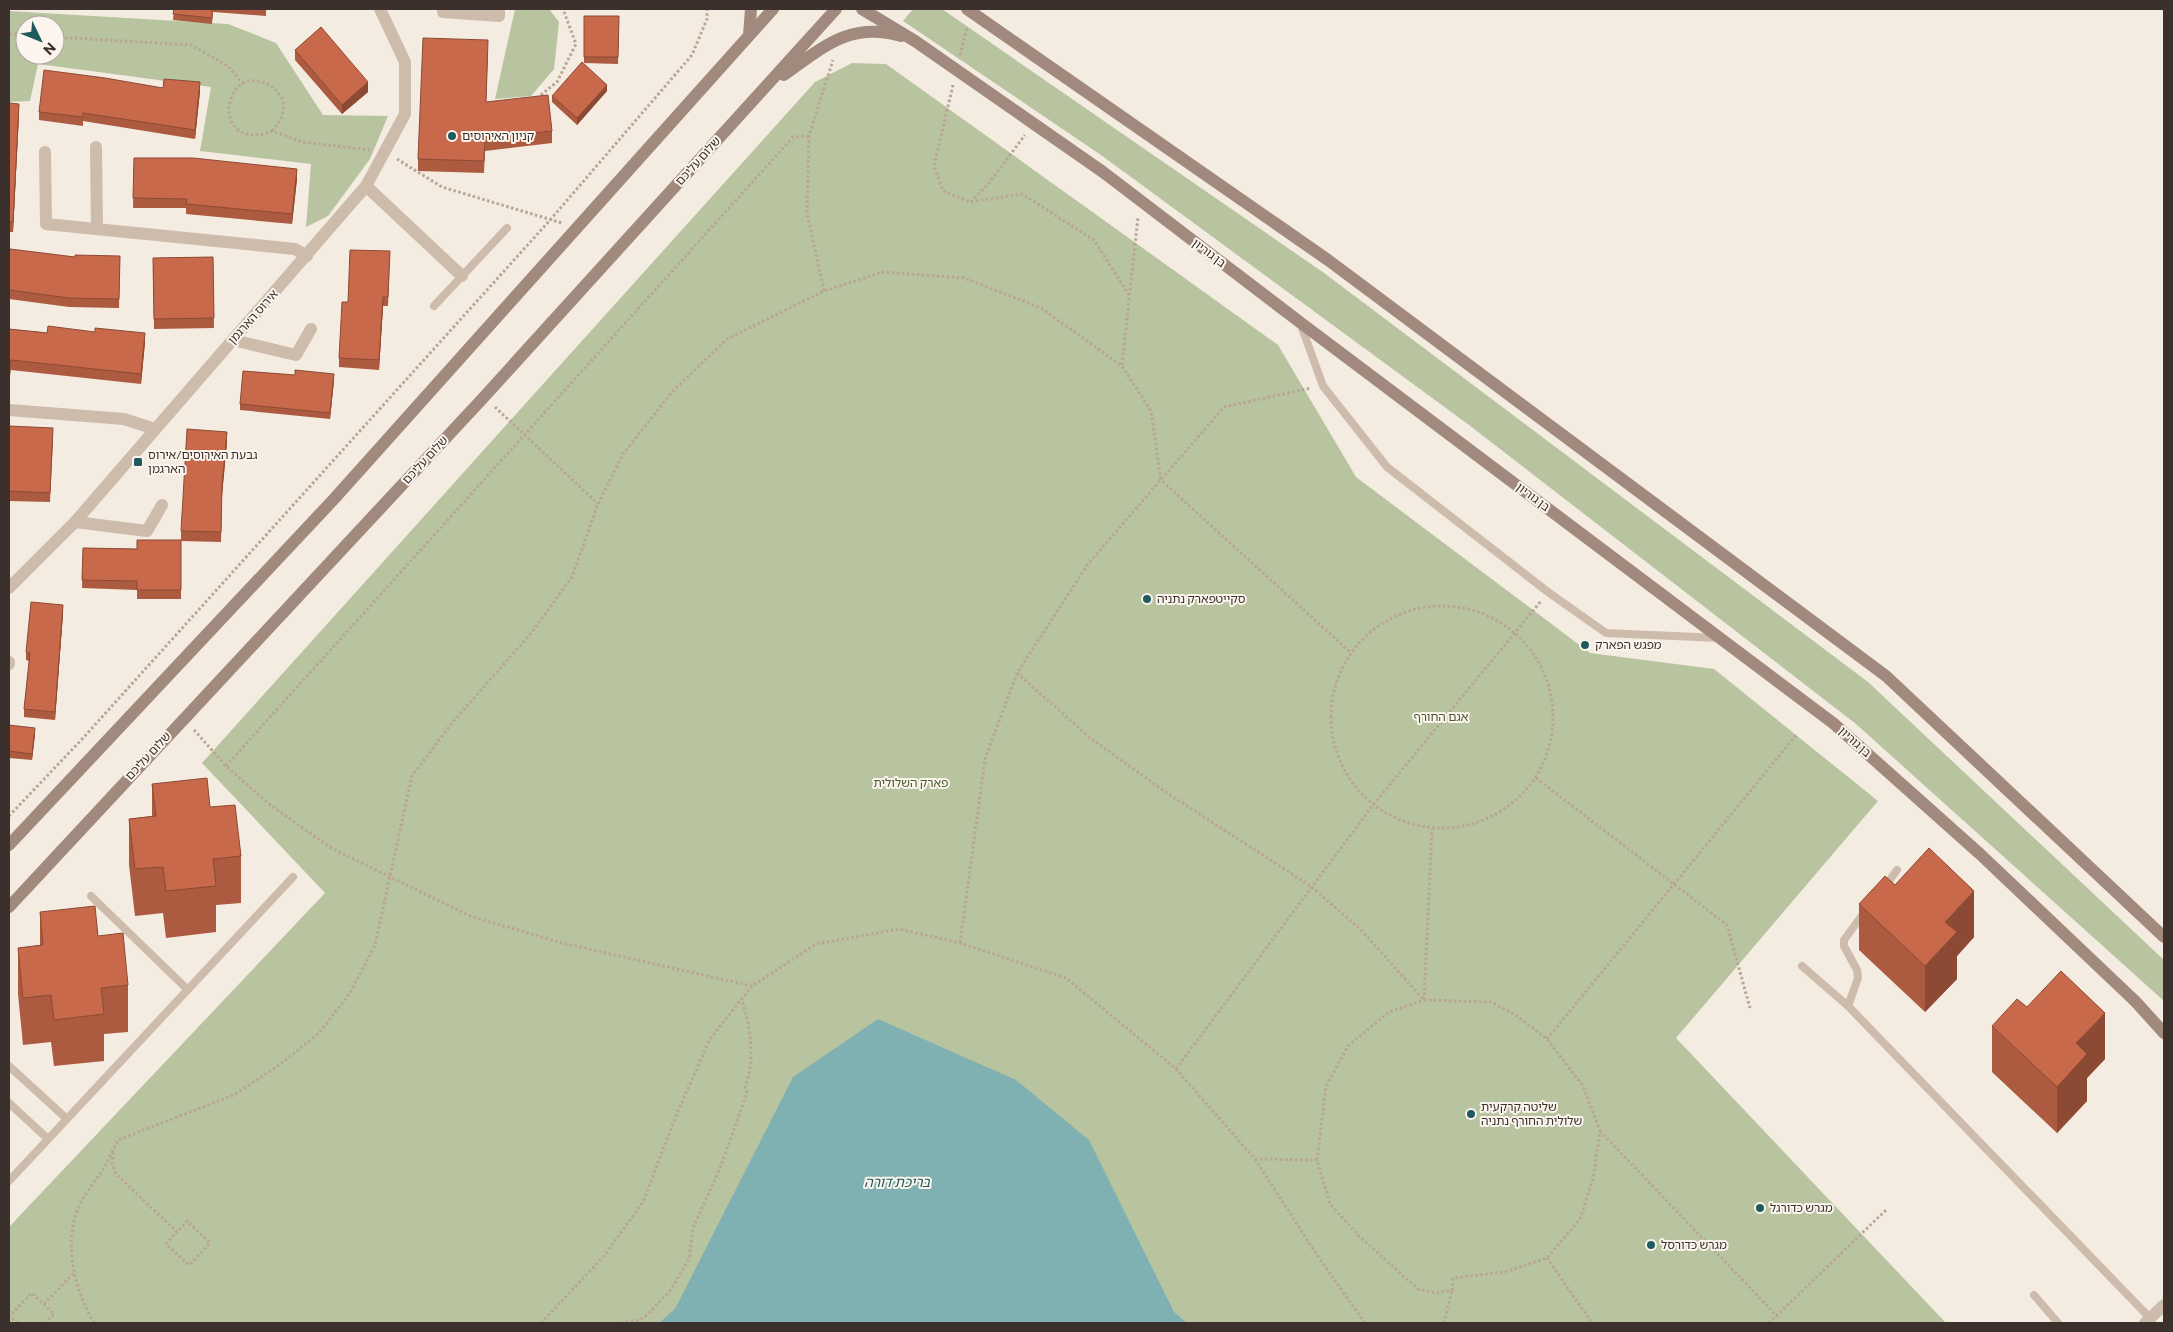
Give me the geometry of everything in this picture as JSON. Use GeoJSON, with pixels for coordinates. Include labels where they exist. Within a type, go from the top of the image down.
{"type":"FeatureCollection","features":[{"type":"Feature","properties":{"kind":"main road"},"geometry":{"type":"LineString","coordinates":[[749,35],[750,9]]}},
{"type":"Feature","properties":{"kind":"main road"},"geometry":{"type":"LineString","coordinates":[[9,845],[334,499],[773,9]]}},
{"type":"Feature","properties":{"kind":"main road","name":"שלום עליכם"},"geometry":{"type":"LineString","coordinates":[[9,907],[183,717],[484,397],[836,9]]}},
{"type":"Feature","properties":{"kind":"main road","name":"בן גוריון"},"geometry":{"type":"LineString","coordinates":[[862,9],[915,41],[1140,200],[1301,324],[1833,723],[1980,854],[2136,1002],[2164,1033]]}},
{"type":"Feature","properties":{"kind":"main road"},"geometry":{"type":"LineString","coordinates":[[967,9],[1328,260],[1886,676],[2164,937]]}},
{"type":"Feature","properties":{"kind":"main road"},"geometry":{"type":"LineString","coordinates":[[766,88],[841,36],[864,30],[892,34],[915,41]]}},
{"type":"Feature","properties":{"kind":"street","name":"אירוס הארגמן"},"geometry":{"type":"LineString","coordinates":[[9,588],[75,522],[366,186],[405,114],[405,62],[380,9]]}},
{"type":"Feature","properties":{"kind":"street"},"geometry":{"type":"LineString","coordinates":[[442,12],[499,16],[499,9]]}},
{"type":"Feature","properties":{"kind":"street"},"geometry":{"type":"LineString","coordinates":[[96,147],[97,230]]}},
{"type":"Feature","properties":{"kind":"street"},"geometry":{"type":"LineString","coordinates":[[45,152],[46,224],[295,248],[307,256]]}},
{"type":"Feature","properties":{"kind":"street"},"geometry":{"type":"LineString","coordinates":[[366,186],[462,276]]}},
{"type":"Feature","properties":{"kind":"street"},"geometry":{"type":"LineString","coordinates":[[232,340],[296,355],[311,329]]}},
{"type":"Feature","properties":{"kind":"street"},"geometry":{"type":"LineString","coordinates":[[9,410],[124,419],[155,429]]}},
{"type":"Feature","properties":{"kind":"street"},"geometry":{"type":"LineString","coordinates":[[75,522],[147,531],[162,505]]}},
{"type":"Feature","properties":{"kind":"street"},"geometry":{"type":"LineString","coordinates":[[2149,1322],[2164,1305]]}},
{"type":"Feature","properties":{"kind":"lane"},"geometry":{"type":"LineString","coordinates":[[434,306],[507,228]]}},
{"type":"Feature","properties":{"kind":"lane"},"geometry":{"type":"LineString","coordinates":[[1301,324],[1323,386],[1386,467],[1548,592],[1606,633],[1722,639]]}},
{"type":"Feature","properties":{"kind":"lane"},"geometry":{"type":"LineString","coordinates":[[1881,891],[1898,870]]}},
{"type":"Feature","properties":{"kind":"lane"},"geometry":{"type":"LineString","coordinates":[[9,1181],[293,877]]}},
{"type":"Feature","properties":{"kind":"lane"},"geometry":{"type":"LineString","coordinates":[[91,896],[188,990]]}},
{"type":"Feature","properties":{"kind":"lane"},"geometry":{"type":"LineString","coordinates":[[1848,1006],[1858,978],[1857,970],[1844,946],[1844,940],[1870,905]]}},
{"type":"Feature","properties":{"kind":"lane"},"geometry":{"type":"LineString","coordinates":[[1802,966],[1848,1006],[2149,1322]]}},
{"type":"Feature","properties":{"kind":"lane"},"geometry":{"type":"LineString","coordinates":[[9,1066],[67,1119]]}},
{"type":"Feature","properties":{"kind":"lane"},"geometry":{"type":"LineString","coordinates":[[9,1103],[48,1139]]}},
{"type":"Feature","properties":{"kind":"lane"},"geometry":{"type":"LineString","coordinates":[[2034,1295],[2058,1323]]}},
{"type":"Feature","properties":{"kind":"path"},"geometry":{"type":"LineString","coordinates":[[530,104],[557,82],[576,44],[563,9]]}},
{"type":"Feature","properties":{"kind":"path"},"geometry":{"type":"LineString","coordinates":[[9,816],[84,737],[551,219],[692,55],[707,19],[707,9]]}},
{"type":"Feature","properties":{"kind":"path"},"geometry":{"type":"LineString","coordinates":[[824,291],[807,213],[809,136],[841,36]]}},
{"type":"Feature","properties":{"kind":"path"},"geometry":{"type":"LineString","coordinates":[[65,38],[191,45],[228,66],[243,84]]}},
{"type":"Feature","properties":{"kind":"path"},"geometry":{"type":"LineString","coordinates":[[260,81],[275,87],[281,95],[284,113],[279,124],[272,131],[254,136],[244,134],[232,123],[229,106],[234,92],[243,84],[260,81]]}},
{"type":"Feature","properties":{"kind":"path"},"geometry":{"type":"LineString","coordinates":[[970,202],[989,183],[1034,124]]}},
{"type":"Feature","properties":{"kind":"path"},"geometry":{"type":"LineString","coordinates":[[272,131],[303,142],[384,152],[442,187],[578,227]]}},
{"type":"Feature","properties":{"kind":"path"},"geometry":{"type":"LineString","coordinates":[[226,766],[793,137],[809,136]]}},
{"type":"Feature","properties":{"kind":"path"},"geometry":{"type":"LineString","coordinates":[[934,166],[943,190],[970,202],[1022,194],[1094,240],[1129,295]]}},
{"type":"Feature","properties":{"kind":"path"},"geometry":{"type":"LineString","coordinates":[[1122,366],[1140,200]]}},
{"type":"Feature","properties":{"kind":"path"},"geometry":{"type":"LineString","coordinates":[[94,1323],[81,1302],[74,1272],[70,1237],[79,1206],[118,1140],[234,1095],[282,1063],[319,1033],[350,993],[375,945],[412,776],[452,723],[532,632],[572,577],[598,504],[623,454],[672,392],[727,339],[824,291],[882,272],[964,278],[1041,308],[1122,366],[1151,411],[1161,480],[1351,653]]}},
{"type":"Feature","properties":{"kind":"path"},"geometry":{"type":"LineString","coordinates":[[960,943],[985,759],[1017,673],[1088,564],[1224,407],[1323,386]]}},
{"type":"Feature","properties":{"kind":"path"},"geometry":{"type":"LineString","coordinates":[[484,397],[598,504]]}},
{"type":"Feature","properties":{"kind":"path"},"geometry":{"type":"LineString","coordinates":[[1176,1069],[1373,805],[1548,592]]}},
{"type":"Feature","properties":{"kind":"path"},"geometry":{"type":"LineString","coordinates":[[1452,606],[1478,612],[1487,615],[1514,633],[1537,658],[1550,687],[1554,718],[1549,749],[1536,778],[1516,800],[1491,817],[1462,827],[1432,828],[1401,821],[1373,805],[1349,778],[1334,746],[1331,711],[1338,677],[1351,653],[1384,623],[1416,609],[1452,606]]}},
{"type":"Feature","properties":{"kind":"path"},"geometry":{"type":"LineString","coordinates":[[1017,673],[1089,738],[1164,791],[1312,887],[1362,931],[1424,1000]]}},
{"type":"Feature","properties":{"kind":"path"},"geometry":{"type":"LineString","coordinates":[[183,717],[226,766],[269,804],[332,848],[470,916],[562,943],[752,986]]}},
{"type":"Feature","properties":{"kind":"path"},"geometry":{"type":"LineString","coordinates":[[1547,1039],[1675,886],[1797,734]]}},
{"type":"Feature","properties":{"kind":"path"},"geometry":{"type":"LineString","coordinates":[[1536,778],[1727,925],[1750,1008]]}},
{"type":"Feature","properties":{"kind":"path"},"geometry":{"type":"LineString","coordinates":[[1424,1000],[1432,828]]}},
{"type":"Feature","properties":{"kind":"path"},"geometry":{"type":"LineString","coordinates":[[541,1323],[604,1256],[643,1202],[677,1114],[710,1039],[752,986],[816,944],[899,929],[960,943],[1066,978],[1176,1069],[1255,1158],[1317,1255],[1365,1323]]}},
{"type":"Feature","properties":{"kind":"path"},"geometry":{"type":"LineString","coordinates":[[621,1323],[639,1320],[647,1315],[670,1291],[690,1258],[693,1228],[720,1168],[747,1093],[745,1086],[750,1078],[750,1032],[742,1000]]}},
{"type":"Feature","properties":{"kind":"path"},"geometry":{"type":"LineString","coordinates":[[1452,1290],[1437,1293],[1418,1289],[1360,1237],[1330,1204],[1317,1160],[1326,1086],[1348,1046],[1389,1012],[1424,1000],[1491,1002],[1517,1016],[1547,1039],[1583,1086],[1600,1131],[1777,1316]]}},
{"type":"Feature","properties":{"kind":"path"},"geometry":{"type":"LineString","coordinates":[[1444,1323],[1453,1278],[1505,1272],[1546,1258],[1580,1219],[1593,1179],[1600,1131]]}},
{"type":"Feature","properties":{"kind":"path"},"geometry":{"type":"LineString","coordinates":[[114,1149],[112,1163],[116,1174],[177,1232]]}},
{"type":"Feature","properties":{"kind":"path"},"geometry":{"type":"LineString","coordinates":[[1255,1158],[1317,1160]]}},
{"type":"Feature","properties":{"kind":"path"},"geometry":{"type":"LineString","coordinates":[[1769,1323],[1887,1209]]}},
{"type":"Feature","properties":{"kind":"path"},"geometry":{"type":"LineString","coordinates":[[187,1221],[210,1243],[189,1265],[166,1244],[177,1232],[187,1221]]}},
{"type":"Feature","properties":{"kind":"path"},"geometry":{"type":"LineString","coordinates":[[1546,1258],[1592,1323]]}},
{"type":"Feature","properties":{"kind":"path"},"geometry":{"type":"LineString","coordinates":[[44,1304],[74,1272]]}},
{"type":"Feature","properties":{"kind":"path"},"geometry":{"type":"LineString","coordinates":[[18,1323],[10,1316],[32,1293],[54,1314],[46,1323]]}},
{"type":"Feature","properties":{"kind":"green space"},"geometry":{"type":"Polygon","coordinates":[[[515,9],[549,9],[559,22],[554,69],[531,96],[495,99],[515,9]]]}},
{"type":"Feature","properties":{"kind":"green space"},"geometry":{"type":"Polygon","coordinates":[[[913,9],[942,9],[1324,273],[1868,682],[2164,960],[2164,1001],[1856,724],[1469,425],[1101,155],[903,21],[913,9]]]}},
{"type":"Feature","properties":{"kind":"green space"},"geometry":{"type":"Polygon","coordinates":[[[9,11],[228,24],[276,43],[323,115],[388,116],[370,159],[328,216],[306,227],[311,164],[200,151],[211,87],[46,65],[65,65],[65,15],[15,15],[15,65],[38,65],[30,101],[9,102],[9,11]]]}},
{"type":"Feature","properties":{"kind":"green space","name":"פארק השלולית"},"geometry":{"type":"Polygon","coordinates":[[[852,63],[886,64],[1278,345],[1356,477],[1590,653],[1714,669],[1878,801],[1676,1038],[1946,1323],[9,1323],[9,1227],[325,893],[202,763],[815,82],[852,63]]]}},
{"type":"Feature","properties":{"kind":"water","name":"בריכת דורה"},"geometry":{"type":"Polygon","coordinates":[[[878,1019],[1016,1080],[1089,1140],[1174,1312],[1187,1323],[659,1323],[675,1309],[793,1077],[878,1019]]]}},
{"type":"Feature","properties":{"kind":"building"},"geometry":{"type":"Polygon","coordinates":[[[174,9],[212,9],[212,18],[173,14],[174,9]]]}},
{"type":"Feature","properties":{"kind":"building"},"geometry":{"type":"Polygon","coordinates":[[[584,16],[619,16],[618,57],[584,57],[584,16]]]}},
{"type":"Feature","properties":{"kind":"building"},"geometry":{"type":"Polygon","coordinates":[[[321,27],[368,82],[342,105],[295,50],[321,27]]]}},
{"type":"Feature","properties":{"kind":"building","name":"קניון האירוסים"},"geometry":{"type":"Polygon","coordinates":[[[423,38],[488,40],[486,102],[548,95],[552,131],[485,138],[484,161],[418,159],[423,38]]]}},
{"type":"Feature","properties":{"kind":"building"},"geometry":{"type":"Polygon","coordinates":[[[582,62],[607,85],[577,118],[552,96],[582,62]]]}},
{"type":"Feature","properties":{"kind":"building"},"geometry":{"type":"Polygon","coordinates":[[[44,70],[163,88],[164,79],[200,82],[195,130],[83,113],[83,117],[39,112],[44,70]]]}},
{"type":"Feature","properties":{"kind":"building"},"geometry":{"type":"Polygon","coordinates":[[[9,103],[19,104],[13,222],[9,222],[9,103]]]}},
{"type":"Feature","properties":{"kind":"building"},"geometry":{"type":"Polygon","coordinates":[[[134,158],[193,158],[297,169],[292,214],[186,204],[187,199],[133,198],[134,158]]]}},
{"type":"Feature","properties":{"kind":"building"},"geometry":{"type":"Polygon","coordinates":[[[10,249],[75,257],[75,255],[120,256],[119,299],[69,298],[9,290],[10,249]]]}},
{"type":"Feature","properties":{"kind":"building"},"geometry":{"type":"Polygon","coordinates":[[[350,250],[390,251],[388,297],[383,297],[379,360],[339,358],[342,302],[348,302],[350,250]]]}},
{"type":"Feature","properties":{"kind":"building"},"geometry":{"type":"Polygon","coordinates":[[[213,257],[214,318],[154,319],[153,258],[213,257]]]}},
{"type":"Feature","properties":{"kind":"building"},"geometry":{"type":"Polygon","coordinates":[[[48,326],[95,332],[95,328],[145,333],[141,374],[11,360],[9,366],[9,329],[47,333],[48,326]]]}},
{"type":"Feature","properties":{"kind":"building"},"geometry":{"type":"Polygon","coordinates":[[[295,370],[334,374],[330,413],[240,404],[243,371],[295,375],[295,370]]]}},
{"type":"Feature","properties":{"kind":"building"},"geometry":{"type":"Polygon","coordinates":[[[9,426],[53,428],[50,493],[9,491],[9,426]]]}},
{"type":"Feature","properties":{"kind":"building"},"geometry":{"type":"Polygon","coordinates":[[[187,429],[227,432],[222,485],[221,532],[181,531],[187,429]]]}},
{"type":"Feature","properties":{"kind":"building"},"geometry":{"type":"Polygon","coordinates":[[[137,540],[181,540],[181,590],[137,590],[137,581],[82,580],[83,548],[137,549],[137,540]]]}},
{"type":"Feature","properties":{"kind":"building"},"geometry":{"type":"Polygon","coordinates":[[[31,602],[63,605],[55,712],[24,709],[30,653],[26,652],[31,602]]]}},
{"type":"Feature","properties":{"kind":"building"},"geometry":{"type":"Polygon","coordinates":[[[9,725],[35,728],[32,754],[9,751],[9,725]]]}},
{"type":"Feature","properties":{"kind":"building"},"geometry":{"type":"Polygon","coordinates":[[[207,778],[210,807],[235,805],[241,856],[213,859],[216,886],[166,891],[163,867],[135,869],[129,819],[156,816],[152,784],[207,778]]]}},
{"type":"Feature","properties":{"kind":"building"},"geometry":{"type":"Polygon","coordinates":[[[1929,848],[1974,891],[1945,922],[1957,932],[1925,966],[1859,904],[1885,876],[1895,885],[1929,848]]]}},
{"type":"Feature","properties":{"kind":"building"},"geometry":{"type":"Polygon","coordinates":[[[95,906],[98,936],[123,933],[128,985],[101,988],[104,1014],[54,1020],[51,995],[23,998],[18,948],[43,945],[40,912],[95,906]]]}},
{"type":"Feature","properties":{"kind":"building"},"geometry":{"type":"Polygon","coordinates":[[[2061,971],[2105,1013],[2076,1043],[2087,1054],[2057,1087],[1992,1026],[2017,999],[2027,1007],[2061,971]]]}},
{"type":"Feature","properties":{"kind":"place","name":"קניון האירוסים"},"geometry":{"type":"Point","coordinates":[452,136]}},
{"type":"Feature","properties":{"kind":"place","name":"גבעת האירוסים/אירוס הארגמן"},"geometry":{"type":"Point","coordinates":[138,462]}},
{"type":"Feature","properties":{"kind":"place","name":"סקייטפארק נתניה"},"geometry":{"type":"Point","coordinates":[1147,599]}},
{"type":"Feature","properties":{"kind":"place","name":"מפגש הפארק"},"geometry":{"type":"Point","coordinates":[1585,645]}},
{"type":"Feature","properties":{"kind":"place","name":"שליטה קרקעית שלולית החורף נתניה"},"geometry":{"type":"Point","coordinates":[1471,1114]}},
{"type":"Feature","properties":{"kind":"place","name":"מגרש כדורגל"},"geometry":{"type":"Point","coordinates":[1760,1208]}},
{"type":"Feature","properties":{"kind":"place","name":"מגרש כדורסל"},"geometry":{"type":"Point","coordinates":[1651,1245]}},
{"type":"Feature","properties":{"kind":"park label","name":"אגם החורף"},"geometry":{"type":"Point","coordinates":[1441,717]}}]}
